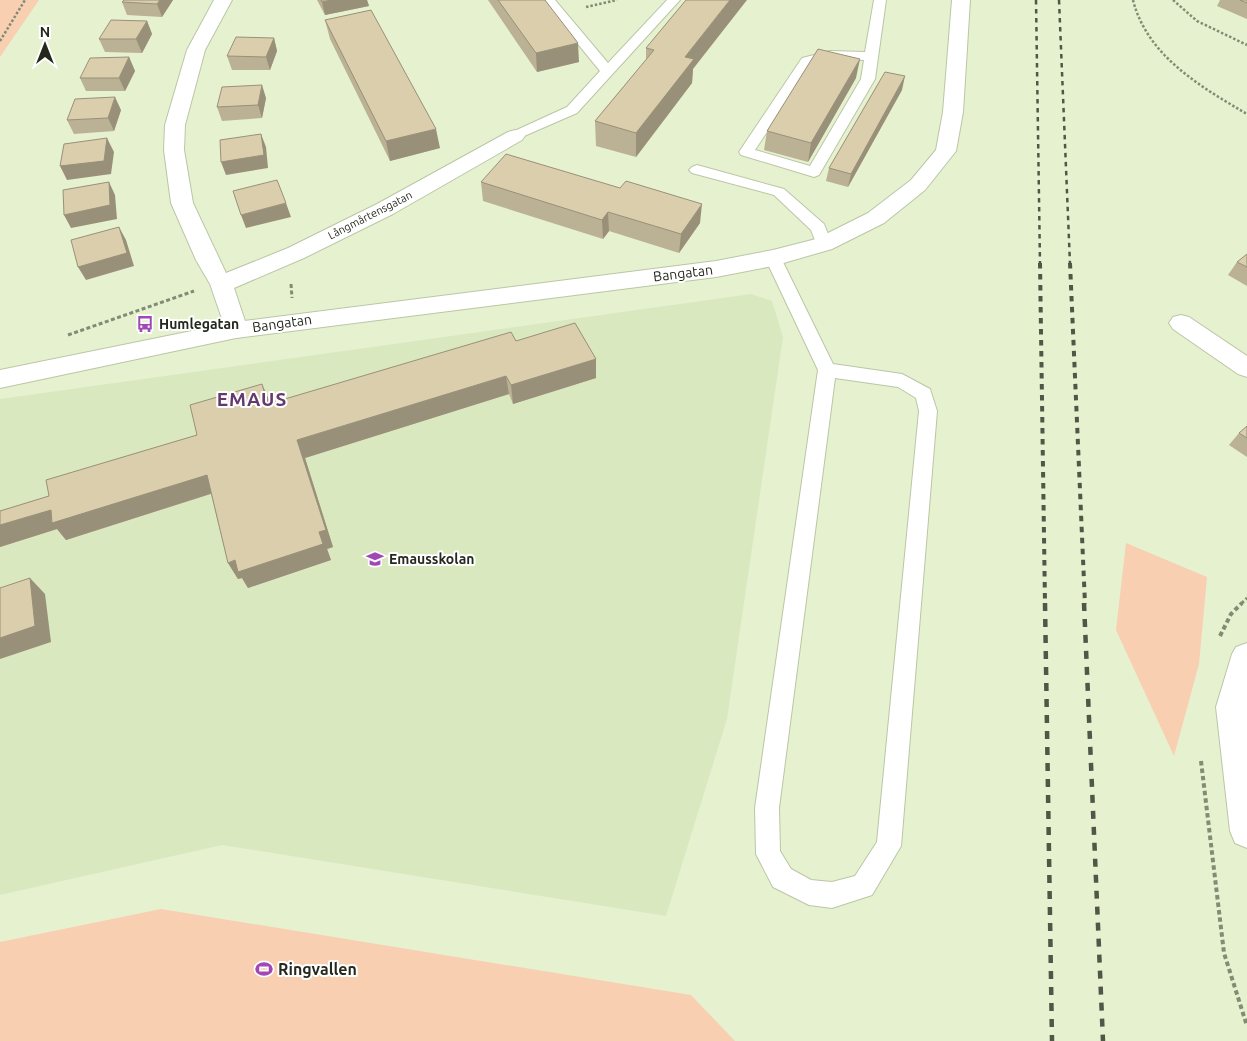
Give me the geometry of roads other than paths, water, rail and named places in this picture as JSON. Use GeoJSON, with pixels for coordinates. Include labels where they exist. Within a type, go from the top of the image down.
{"type":"FeatureCollection","features":[{"type":"Feature","properties":{"kind":"street"},"geometry":{"type":"LineString","coordinates":[[0,379],[236,330],[221,284],[207,260],[182,203],[174,150],[175,124],[196,50],[223,0]]}},
{"type":"Feature","properties":{"kind":"street","name":"Bangatan"},"geometry":{"type":"LineString","coordinates":[[236,330],[716,269],[773,258],[824,244],[876,218],[918,185],[946,151],[953,112],[961,0]]}},
{"type":"Feature","properties":{"kind":"street","name":"Långmårtensgatan"},"geometry":{"type":"LineString","coordinates":[[221,284],[288,256],[385,209],[515,136]]}},
{"type":"Feature","properties":{"kind":"street"},"geometry":{"type":"LineString","coordinates":[[1181,323],[1247,368]]}},
{"type":"Feature","properties":{"kind":"street"},"geometry":{"type":"LineString","coordinates":[[1247,657],[1243,664],[1232,707],[1247,831]]}},
{"type":"Feature","properties":{"kind":"lane"},"geometry":{"type":"LineString","coordinates":[[548,0],[608,72]]}},
{"type":"Feature","properties":{"kind":"lane"},"geometry":{"type":"LineString","coordinates":[[515,136],[572,110],[674,0]]}},
{"type":"Feature","properties":{"kind":"lane"},"geometry":{"type":"LineString","coordinates":[[870,56],[816,57],[807,61],[746,152],[814,172],[868,80],[870,56],[880,0]]}},
{"type":"Feature","properties":{"kind":"lane"},"geometry":{"type":"LineString","coordinates":[[697,170],[779,192],[818,228],[824,244]]}},
{"type":"Feature","properties":{"kind":"lane"},"geometry":{"type":"LineString","coordinates":[[773,258],[827,370],[767,808],[768,854],[782,878],[809,892],[832,896],[863,886],[889,846],[928,411],[924,394],[902,381],[827,370]]}},
{"type":"Feature","properties":{"kind":"railway"},"geometry":{"type":"LineString","coordinates":[[1036,0],[1040,264]]}},
{"type":"Feature","properties":{"kind":"railway"},"geometry":{"type":"LineString","coordinates":[[1059,0],[1070,264]]}},
{"type":"Feature","properties":{"kind":"railway"},"geometry":{"type":"LineString","coordinates":[[1040,263],[1045,604]]}},
{"type":"Feature","properties":{"kind":"railway"},"geometry":{"type":"LineString","coordinates":[[1070,263],[1085,604]]}},
{"type":"Feature","properties":{"kind":"railway"},"geometry":{"type":"LineString","coordinates":[[1045,603],[1052,1041]]}},
{"type":"Feature","properties":{"kind":"railway"},"geometry":{"type":"LineString","coordinates":[[1084,603],[1103,1041]]}},
{"type":"Feature","properties":{"kind":"place","name":"Humlegatan"},"geometry":{"type":"Point","coordinates":[145,324]}},
{"type":"Feature","properties":{"kind":"place","name":"Emausskolan"},"geometry":{"type":"Point","coordinates":[375,559]}},
{"type":"Feature","properties":{"kind":"place","name":"Ringvallen"},"geometry":{"type":"Point","coordinates":[264,969]}},
{"type":"Feature","properties":{"kind":"district","name":"EMAUS"},"geometry":{"type":"Point","coordinates":[252,399]}}]}
